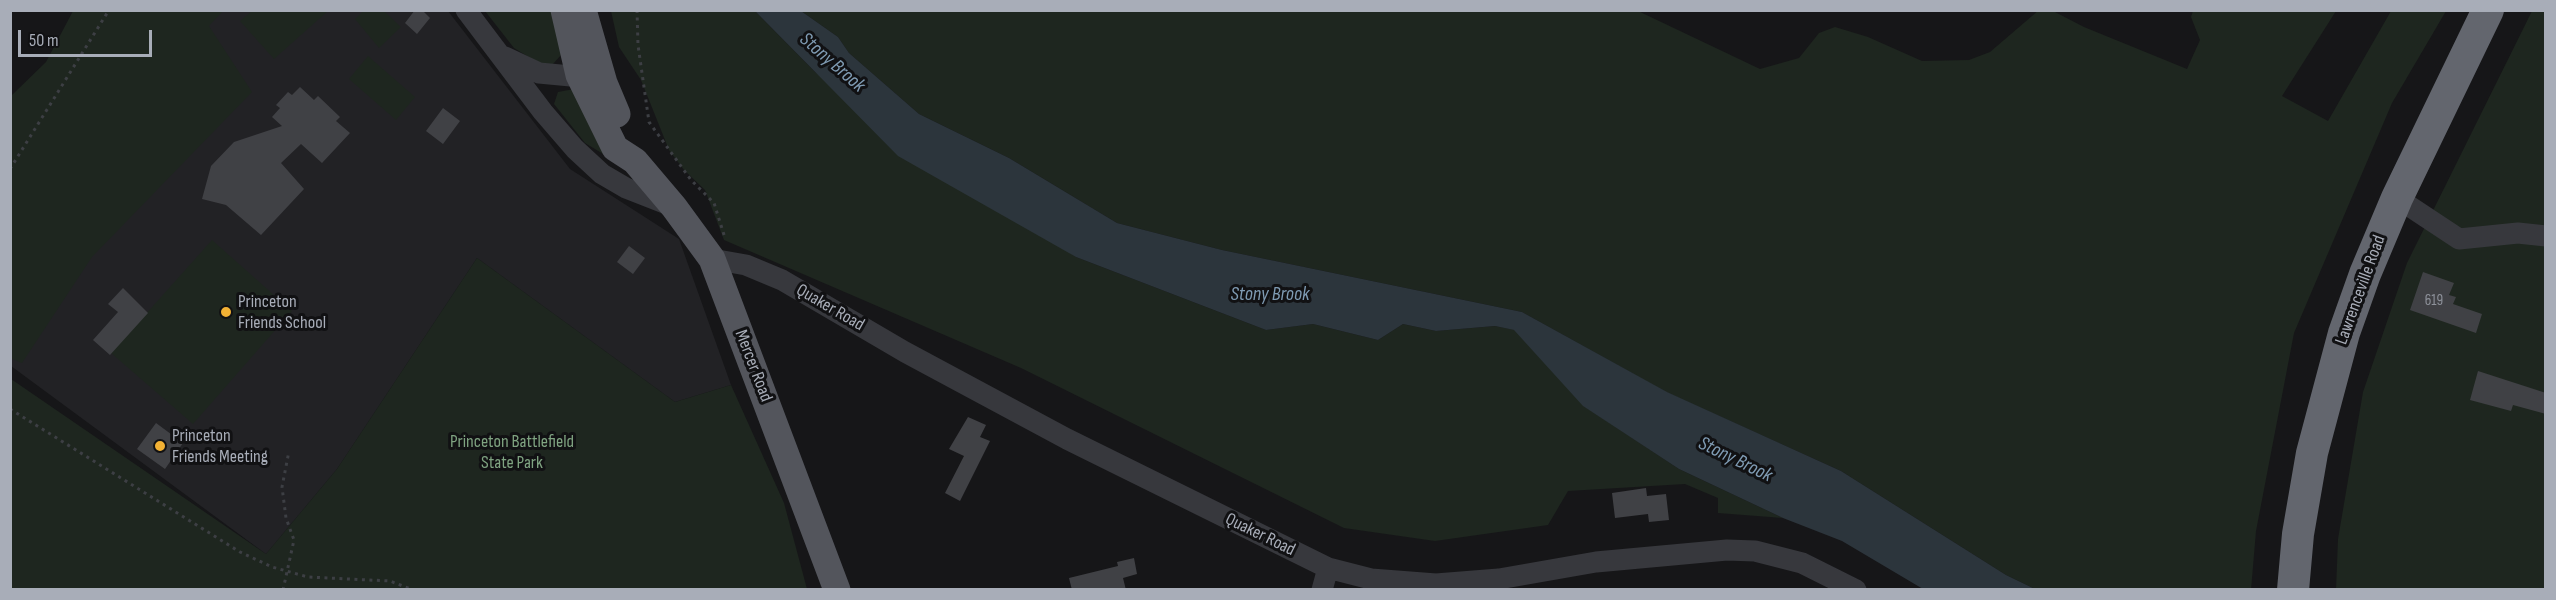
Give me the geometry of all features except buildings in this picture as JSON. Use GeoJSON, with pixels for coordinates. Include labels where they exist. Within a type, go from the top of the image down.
{"type":"FeatureCollection","features":[{"type":"Feature","properties":{"kind":"highway","name":"Lawrenceville Road"},"geometry":{"type":"LineString","coordinates":[[2293,590],[2298,534],[2312,453],[2327,392],[2364,274],[2397,198],[2488,10]]}},
{"type":"Feature","properties":{"kind":"main road","name":"Mercer Road"},"geometry":{"type":"LineString","coordinates":[[564,10],[572,76],[615,148],[635,161],[674,207],[712,259],[837,590]]}},
{"type":"Feature","properties":{"kind":"main road","name":"Mercer Road"},"geometry":{"type":"LineString","coordinates":[[583,10],[604,83],[629,141],[635,161]]}},
{"type":"Feature","properties":{"kind":"street"},"geometry":{"type":"LineString","coordinates":[[466,10],[543,112],[575,149],[602,174],[626,188],[674,207]]}},
{"type":"Feature","properties":{"kind":"street"},"geometry":{"type":"LineString","coordinates":[[499,54],[539,73],[572,76],[604,83]]}},
{"type":"Feature","properties":{"kind":"street"},"geometry":{"type":"LineString","coordinates":[[543,112],[549,90],[572,76]]}},
{"type":"Feature","properties":{"kind":"street"},"geometry":{"type":"LineString","coordinates":[[589,160],[615,164],[635,161]]}},
{"type":"Feature","properties":{"kind":"street"},"geometry":{"type":"LineString","coordinates":[[2397,198],[2445,232],[2459,239],[2518,233],[2546,236]]}},
{"type":"Feature","properties":{"kind":"street","name":"Quaker Road"},"geometry":{"type":"LineString","coordinates":[[712,259],[746,265],[782,280],[905,352],[1067,439],[1328,568],[1371,579],[1437,584],[1499,579],[1596,562],[1727,550],[1755,551],[1802,563],[1856,590]]}},
{"type":"Feature","properties":{"kind":"street"},"geometry":{"type":"LineString","coordinates":[[1322,590],[1328,568]]}},
{"type":"Feature","properties":{"kind":"path"},"geometry":{"type":"LineString","coordinates":[[10,169],[109,10]]}},
{"type":"Feature","properties":{"kind":"path"},"geometry":{"type":"LineString","coordinates":[[10,409],[240,552],[272,567],[308,577],[390,581],[413,590]]}},
{"type":"Feature","properties":{"kind":"path"},"geometry":{"type":"LineString","coordinates":[[283,590],[294,540],[286,518],[282,487],[289,451]]}},
{"type":"Feature","properties":{"kind":"shaded area","name":"Princeton Friends School"},"geometry":{"type":"Polygon","coordinates":[[[125,11],[448,11],[570,169],[679,239],[731,385],[675,402],[477,258],[337,469],[266,554],[11,366],[10,196],[125,11]]]}},
{"type":"Feature","properties":{"kind":"green space"},"geometry":{"type":"Polygon","coordinates":[[[364,10],[384,11],[401,27],[379,48],[355,19],[364,10]]]}},
{"type":"Feature","properties":{"kind":"green space"},"geometry":{"type":"Polygon","coordinates":[[[2039,10],[2053,11],[2084,27],[2187,69],[2200,40],[2191,17],[2193,11],[2336,11],[2282,96],[2328,121],[2391,11],[2446,11],[2392,103],[2294,333],[2256,531],[2251,590],[2035,589],[2006,575],[1841,471],[1666,392],[1522,312],[1222,250],[1117,223],[1009,158],[919,114],[849,53],[838,37],[801,11],[1638,11],[1760,69],[1799,58],[1819,33],[1835,27],[1868,37],[1922,61],[1969,60],[1990,52],[2039,10]]]}},
{"type":"Feature","properties":{"kind":"green space"},"geometry":{"type":"Polygon","coordinates":[[[73,11],[223,11],[209,26],[252,92],[92,257],[22,363],[10,358],[11,96],[46,62],[73,11]]]}},
{"type":"Feature","properties":{"kind":"green space"},"geometry":{"type":"Polygon","coordinates":[[[252,11],[328,11],[274,59],[240,21],[252,11]]]}},
{"type":"Feature","properties":{"kind":"green space"},"geometry":{"type":"Polygon","coordinates":[[[485,11],[559,11],[561,55],[553,64],[544,65],[532,59],[514,48],[485,11]]]}},
{"type":"Feature","properties":{"kind":"green space"},"geometry":{"type":"Polygon","coordinates":[[[611,11],[755,11],[815,72],[1076,257],[1266,330],[1313,324],[1378,340],[1403,324],[1436,331],[1495,326],[1515,330],[1584,406],[1679,469],[1783,518],[1718,513],[1718,498],[1685,484],[1568,491],[1548,525],[1435,541],[1344,528],[1021,368],[724,240],[705,190],[684,170],[669,150],[641,80],[619,47],[611,11]]]}},
{"type":"Feature","properties":{"kind":"green space"},"geometry":{"type":"Polygon","coordinates":[[[2532,11],[2545,11],[2545,589],[2336,590],[2338,539],[2363,392],[2407,263],[2532,11]]]}},
{"type":"Feature","properties":{"kind":"green space"},"geometry":{"type":"Polygon","coordinates":[[[368,56],[415,97],[396,120],[349,79],[368,56]]]}},
{"type":"Feature","properties":{"kind":"green space"},"geometry":{"type":"Polygon","coordinates":[[[574,89],[605,155],[585,143],[554,104],[558,92],[574,89]]]}},
{"type":"Feature","properties":{"kind":"green space"},"geometry":{"type":"Polygon","coordinates":[[[212,240],[292,311],[193,424],[111,353],[212,240]]]}},
{"type":"Feature","properties":{"kind":"green space","name":"Princeton Battlefield State Park"},"geometry":{"type":"Polygon","coordinates":[[[477,258],[675,402],[731,385],[784,503],[807,589],[11,589],[11,379],[266,554],[337,469],[477,258]]]}},
{"type":"Feature","properties":{"kind":"water","name":"Stony Brook"},"geometry":{"type":"Polygon","coordinates":[[[755,11],[801,11],[838,37],[849,53],[919,114],[1009,158],[1117,223],[1222,250],[1522,312],[1667,392],[1841,471],[2006,575],[2035,589],[1923,589],[1842,541],[1783,518],[1679,469],[1583,406],[1514,330],[1495,326],[1436,331],[1403,324],[1378,340],[1313,324],[1266,330],[1076,257],[898,156],[755,11]]]}},
{"type":"Feature","properties":{"kind":"place","name":"Princeton Friends School"},"geometry":{"type":"Point","coordinates":[226,312]}},
{"type":"Feature","properties":{"kind":"place","name":"Princeton Friends Meeting"},"geometry":{"type":"Point","coordinates":[160,446]}}]}
